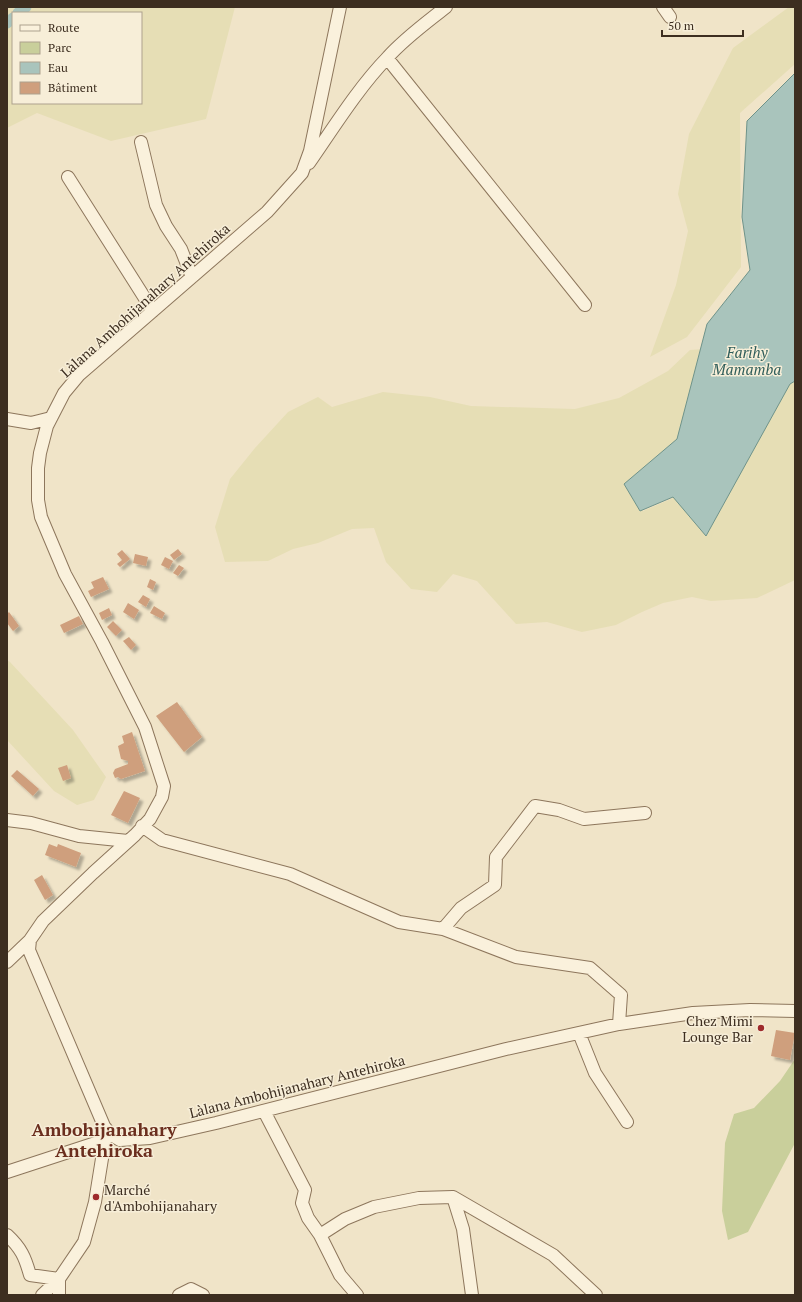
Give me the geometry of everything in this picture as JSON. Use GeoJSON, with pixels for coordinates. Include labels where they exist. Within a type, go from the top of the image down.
{"type":"FeatureCollection","features":[{"type":"Feature","properties":{"kind":"street","name":"Làlana Ambohijanahary Antehiroka"},"geometry":{"type":"LineString","coordinates":[[340,7],[310,151],[302,173],[267,212],[79,375],[64,393],[51,418],[47,426],[40,453],[38,468],[38,500],[41,517],[64,574],[102,642],[145,727],[164,786],[162,796],[150,819],[43,921],[30,940],[29,950],[104,1126],[110,1134],[120,1140],[150,1138],[264,1111],[499,1050],[618,1024],[693,1013],[750,1010],[795,1011]]}},
{"type":"Feature","properties":{"kind":"street"},"geometry":{"type":"LineString","coordinates":[[302,173],[361,90],[387,58],[407,37],[446,7]]}},
{"type":"Feature","properties":{"kind":"street"},"geometry":{"type":"LineString","coordinates":[[387,58],[585,304]]}},
{"type":"Feature","properties":{"kind":"street"},"geometry":{"type":"LineString","coordinates":[[141,142],[156,205],[166,226],[181,250],[192,277]]}},
{"type":"Feature","properties":{"kind":"street"},"geometry":{"type":"LineString","coordinates":[[68,177],[153,310]]}},
{"type":"Feature","properties":{"kind":"street"},"geometry":{"type":"LineString","coordinates":[[7,419],[31,423],[51,418]]}},
{"type":"Feature","properties":{"kind":"street"},"geometry":{"type":"LineString","coordinates":[[443,929],[461,908],[495,886],[496,857],[535,806],[559,810],[584,819],[645,813]]}},
{"type":"Feature","properties":{"kind":"street"},"geometry":{"type":"LineString","coordinates":[[7,820],[31,823],[79,836],[128,841]]}},
{"type":"Feature","properties":{"kind":"street"},"geometry":{"type":"LineString","coordinates":[[142,826],[162,840],[290,874],[399,922],[443,929],[516,957],[590,968],[621,995],[618,1024]]}},
{"type":"Feature","properties":{"kind":"street"},"geometry":{"type":"LineString","coordinates":[[7,962],[30,940]]}},
{"type":"Feature","properties":{"kind":"street"},"geometry":{"type":"LineString","coordinates":[[579,1033],[595,1073],[627,1122]]}},
{"type":"Feature","properties":{"kind":"street"},"geometry":{"type":"LineString","coordinates":[[264,1111],[305,1190],[302,1203],[308,1218],[320,1235],[340,1275],[357,1295]]}},
{"type":"Feature","properties":{"kind":"street"},"geometry":{"type":"LineString","coordinates":[[42,1295],[59,1279],[84,1242],[95,1202],[106,1140],[104,1126]]}},
{"type":"Feature","properties":{"kind":"street"},"geometry":{"type":"LineString","coordinates":[[7,1172],[106,1140]]}},
{"type":"Feature","properties":{"kind":"street"},"geometry":{"type":"LineString","coordinates":[[320,1235],[345,1220],[374,1207],[419,1198],[454,1197],[553,1255],[596,1295]]}},
{"type":"Feature","properties":{"kind":"street"},"geometry":{"type":"LineString","coordinates":[[454,1197],[462,1230],[472,1295]]}},
{"type":"Feature","properties":{"kind":"street"},"geometry":{"type":"LineString","coordinates":[[7,1235],[17,1244],[25,1259],[30,1275],[59,1279]]}},
{"type":"Feature","properties":{"kind":"street"},"geometry":{"type":"LineString","coordinates":[[59,1279],[59,1295]]}},
{"type":"Feature","properties":{"kind":"street"},"geometry":{"type":"LineString","coordinates":[[179,1295],[191,1289],[203,1295]]}},
{"type":"Feature","properties":{"kind":"shaded area"},"geometry":{"type":"Polygon","coordinates":[[[7,7],[235,7],[206,119],[111,141],[37,113],[7,128],[7,7]]]}},
{"type":"Feature","properties":{"kind":"shaded area"},"geometry":{"type":"Polygon","coordinates":[[[789,7],[795,7],[795,64],[740,113],[741,267],[687,337],[650,357],[676,285],[688,231],[678,194],[689,134],[733,48],[789,7]]]}},
{"type":"Feature","properties":{"kind":"shaded area"},"geometry":{"type":"Polygon","coordinates":[[[704,349],[680,438],[631,484],[643,511],[680,495],[789,382],[795,378],[795,580],[757,598],[711,601],[692,597],[663,603],[616,625],[582,632],[547,622],[516,624],[477,581],[453,574],[437,592],[411,589],[386,562],[374,528],[352,529],[318,543],[293,549],[268,561],[225,562],[215,527],[230,479],[255,448],[288,412],[318,397],[332,407],[383,392],[430,397],[471,406],[575,409],[619,398],[668,371],[690,350],[704,349]]]}},
{"type":"Feature","properties":{"kind":"shaded area"},"geometry":{"type":"Polygon","coordinates":[[[7,660],[73,730],[106,777],[94,800],[77,805],[54,791],[7,740],[7,660]]]}},
{"type":"Feature","properties":{"kind":"green space"},"geometry":{"type":"Polygon","coordinates":[[[795,1059],[795,1143],[748,1232],[728,1240],[722,1211],[725,1143],[734,1114],[754,1108],[780,1081],[795,1059]]]}},
{"type":"Feature","properties":{"kind":"water","name":"Farihy Mamamba"},"geometry":{"type":"Polygon","coordinates":[[[795,73],[795,381],[790,384],[706,536],[673,497],[640,511],[624,484],[677,439],[707,324],[750,270],[742,217],[747,121],[795,73]]]}},
{"type":"Feature","properties":{"kind":"building"},"geometry":{"type":"Polygon","coordinates":[[[178,549],[182,554],[174,560],[170,555],[178,549]]]}},
{"type":"Feature","properties":{"kind":"building"},"geometry":{"type":"Polygon","coordinates":[[[122,550],[130,559],[120,567],[117,564],[122,560],[117,554],[122,550]]]}},
{"type":"Feature","properties":{"kind":"building"},"geometry":{"type":"Polygon","coordinates":[[[135,554],[148,557],[146,566],[133,563],[135,554]]]}},
{"type":"Feature","properties":{"kind":"building"},"geometry":{"type":"Polygon","coordinates":[[[165,557],[173,561],[169,569],[161,565],[165,557]]]}},
{"type":"Feature","properties":{"kind":"building"},"geometry":{"type":"Polygon","coordinates":[[[179,565],[184,568],[178,576],[173,573],[179,565]]]}},
{"type":"Feature","properties":{"kind":"building"},"geometry":{"type":"Polygon","coordinates":[[[103,577],[109,589],[91,597],[88,591],[94,588],[91,582],[103,577]]]}},
{"type":"Feature","properties":{"kind":"building"},"geometry":{"type":"Polygon","coordinates":[[[150,579],[156,582],[153,590],[147,587],[150,579]]]}},
{"type":"Feature","properties":{"kind":"building"},"geometry":{"type":"Polygon","coordinates":[[[143,595],[150,599],[146,607],[138,602],[143,595]]]}},
{"type":"Feature","properties":{"kind":"building"},"geometry":{"type":"Polygon","coordinates":[[[128,603],[139,610],[134,619],[123,612],[128,603]]]}},
{"type":"Feature","properties":{"kind":"building"},"geometry":{"type":"Polygon","coordinates":[[[154,606],[165,613],[162,619],[150,613],[154,606]]]}},
{"type":"Feature","properties":{"kind":"building"},"geometry":{"type":"Polygon","coordinates":[[[109,608],[112,615],[102,620],[99,613],[109,608]]]}},
{"type":"Feature","properties":{"kind":"building"},"geometry":{"type":"Polygon","coordinates":[[[9,612],[19,626],[13,631],[7,623],[7,614],[9,612]]]}},
{"type":"Feature","properties":{"kind":"building"},"geometry":{"type":"Polygon","coordinates":[[[79,616],[83,624],[64,633],[60,625],[79,616]]]}},
{"type":"Feature","properties":{"kind":"building"},"geometry":{"type":"Polygon","coordinates":[[[113,621],[122,630],[116,636],[107,627],[113,621]]]}},
{"type":"Feature","properties":{"kind":"building"},"geometry":{"type":"Polygon","coordinates":[[[129,637],[136,645],[131,650],[123,641],[129,637]]]}},
{"type":"Feature","properties":{"kind":"building"},"geometry":{"type":"Polygon","coordinates":[[[177,702],[202,737],[184,752],[156,716],[177,702]]]}},
{"type":"Feature","properties":{"kind":"building"},"geometry":{"type":"Polygon","coordinates":[[[132,732],[145,771],[121,779],[118,777],[115,778],[113,773],[115,769],[128,764],[128,761],[121,759],[118,746],[124,743],[122,736],[132,732]]]}},
{"type":"Feature","properties":{"kind":"building"},"geometry":{"type":"Polygon","coordinates":[[[67,765],[71,778],[63,781],[58,768],[67,765]]]}},
{"type":"Feature","properties":{"kind":"building"},"geometry":{"type":"Polygon","coordinates":[[[17,770],[39,789],[33,796],[11,776],[17,770]]]}},
{"type":"Feature","properties":{"kind":"building"},"geometry":{"type":"Polygon","coordinates":[[[124,791],[140,798],[128,823],[111,815],[124,791]]]}},
{"type":"Feature","properties":{"kind":"building"},"geometry":{"type":"Polygon","coordinates":[[[49,844],[57,847],[58,844],[81,853],[76,867],[45,855],[49,844]]]}},
{"type":"Feature","properties":{"kind":"building"},"geometry":{"type":"Polygon","coordinates":[[[42,875],[53,895],[45,900],[34,880],[42,875]]]}},
{"type":"Feature","properties":{"kind":"building"},"geometry":{"type":"Polygon","coordinates":[[[776,1030],[795,1033],[790,1060],[771,1056],[776,1030]]]}},
{"type":"Feature","properties":{"kind":"waterway"},"geometry":{"type":"LineString","coordinates":[[19,12],[26,7]]}},
{"type":"Feature","properties":{"kind":"waterway"},"geometry":{"type":"LineString","coordinates":[[7,23],[12,19]]}},
{"type":"Feature","properties":{"kind":"place","name":"Chez Mimi Lounge Bar"},"geometry":{"type":"Point","coordinates":[761,1028]}},
{"type":"Feature","properties":{"kind":"place","name":"Marché d'Ambohijanahary"},"geometry":{"type":"Point","coordinates":[96,1197]}},
{"type":"Feature","properties":{"kind":"district","name":"Ambohijanahary Antehiroka"},"geometry":{"type":"Point","coordinates":[104,1139]}}]}
